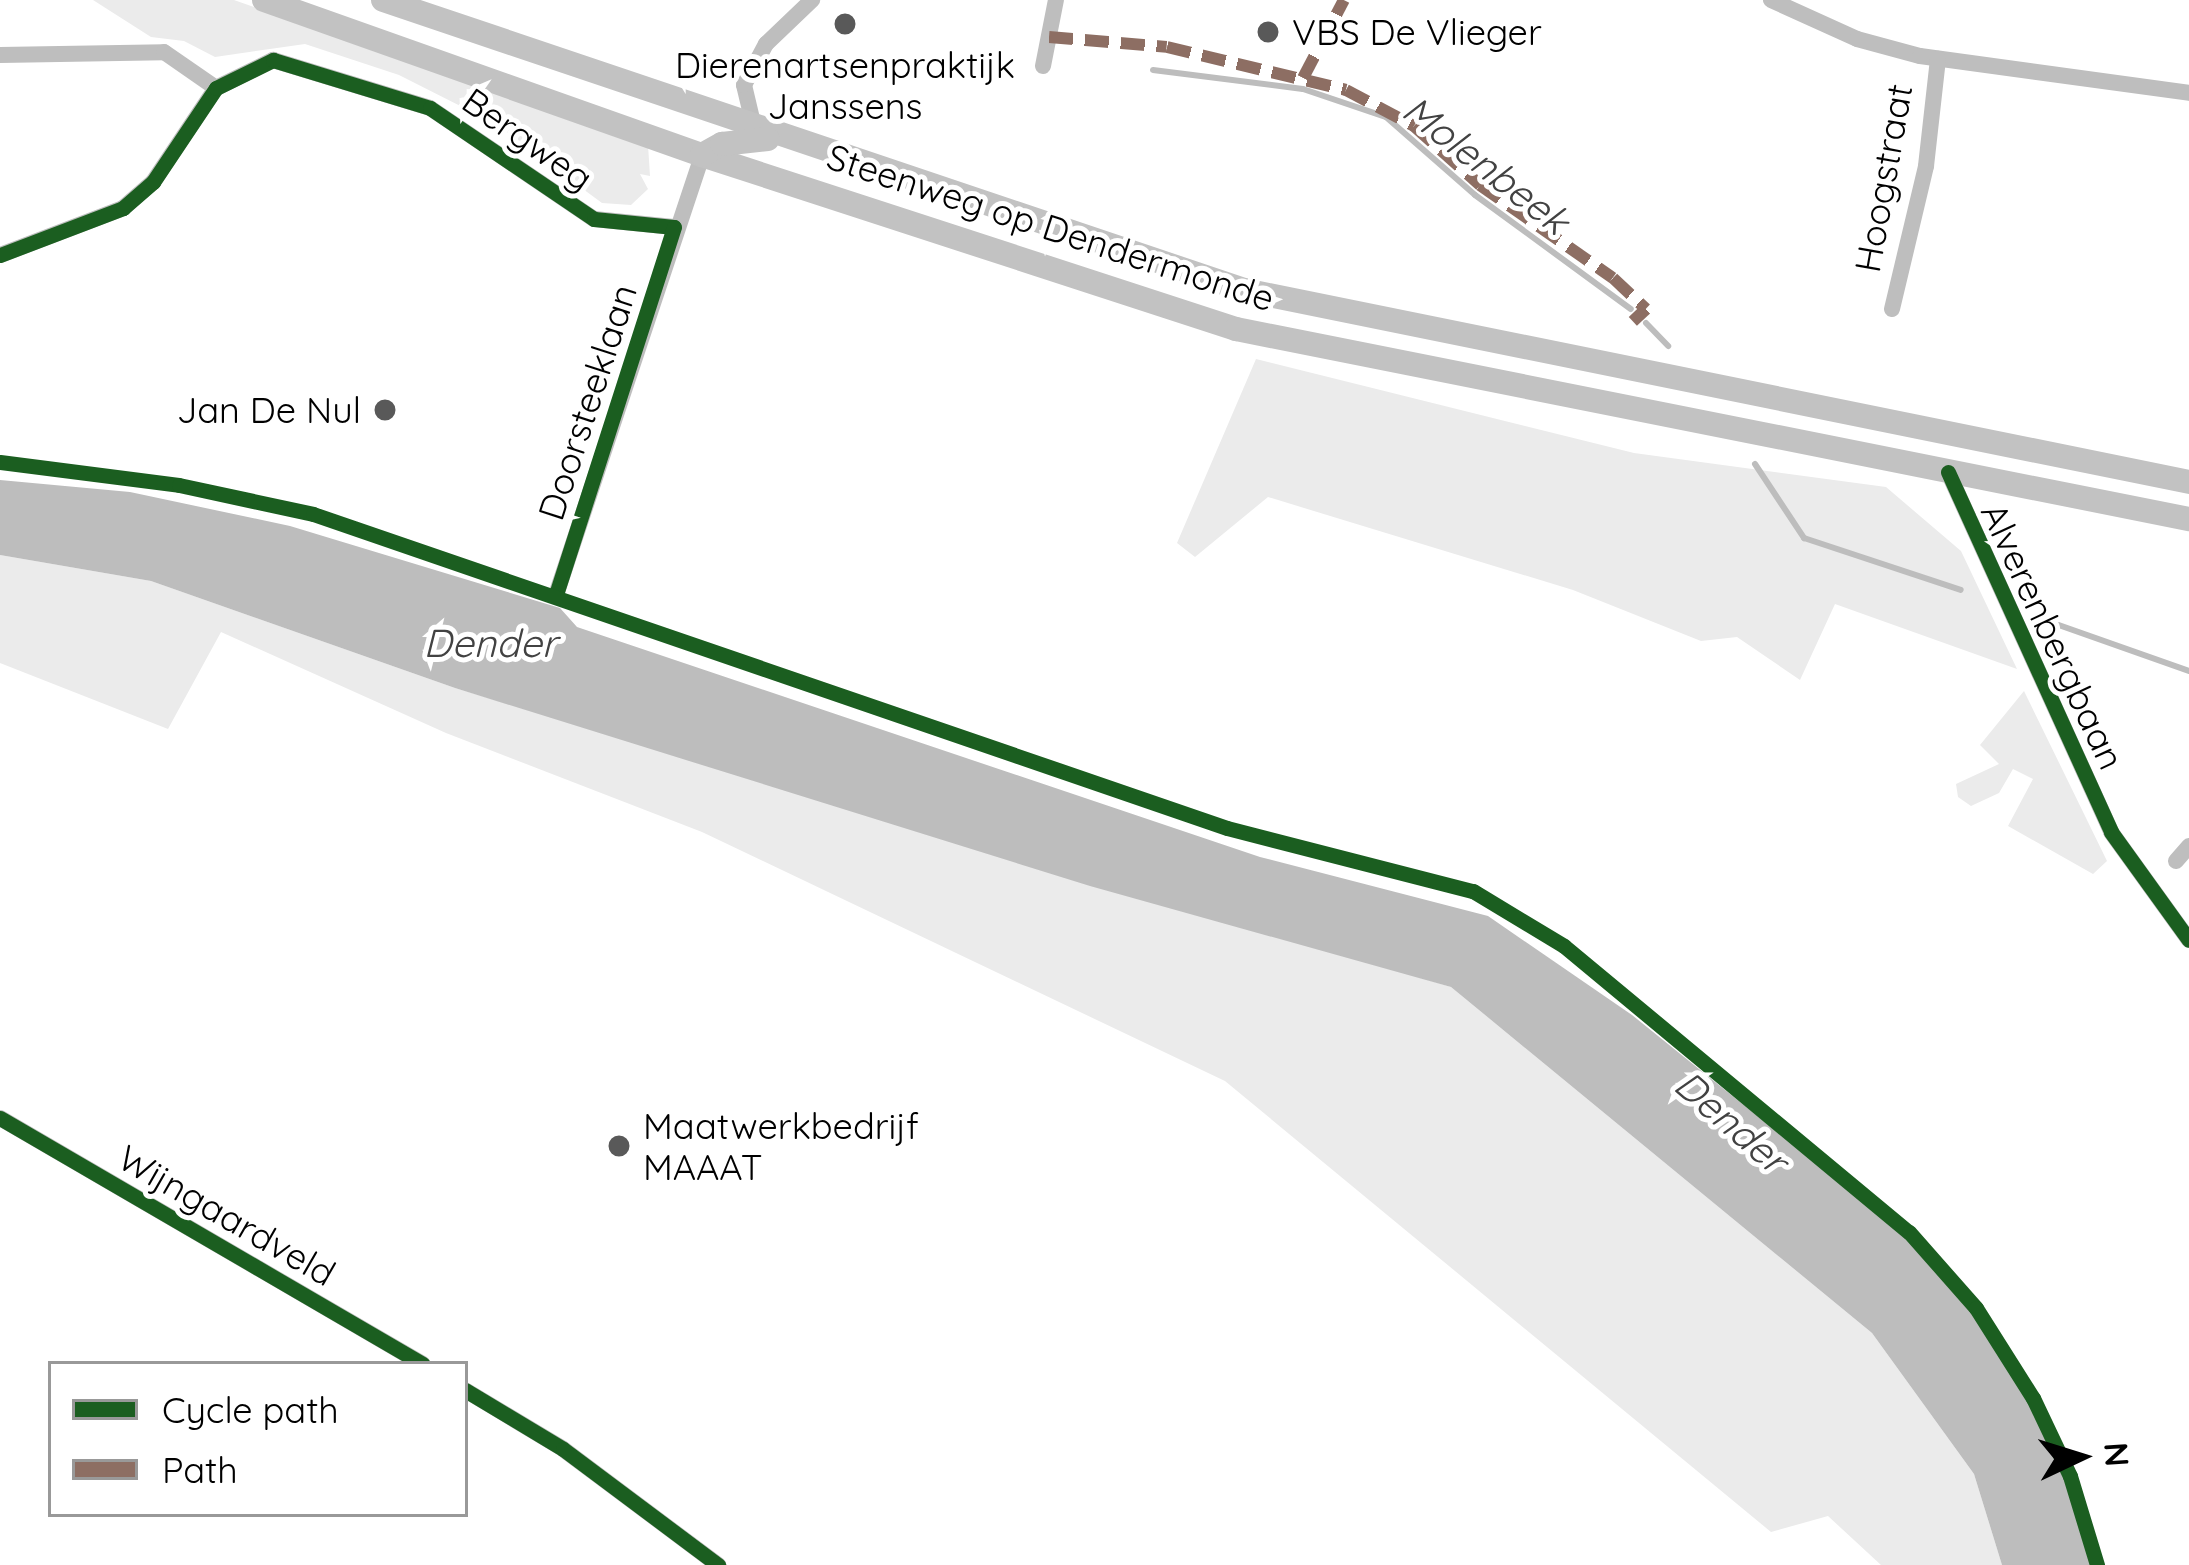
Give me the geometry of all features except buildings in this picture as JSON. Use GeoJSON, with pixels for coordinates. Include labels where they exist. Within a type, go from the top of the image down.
{"type":"FeatureCollection","features":[{"type":"Feature","properties":{"kind":"main road","name":"Steenweg op Dendermonde"},"geometry":{"type":"LineString","coordinates":[[264,0],[702,155],[1236,329],[2189,519]]}},
{"type":"Feature","properties":{"kind":"main road","name":"Steenweg op Dendermonde"},"geometry":{"type":"LineString","coordinates":[[383,0],[779,139],[1244,290],[2189,482]]}},
{"type":"Feature","properties":{"kind":"main road"},"geometry":{"type":"LineString","coordinates":[[669,99],[704,125],[702,155]]}},
{"type":"Feature","properties":{"kind":"main road"},"geometry":{"type":"LineString","coordinates":[[702,155],[722,144],[779,139]]}},
{"type":"Feature","properties":{"kind":"street"},"geometry":{"type":"LineString","coordinates":[[754,128],[744,86],[766,44],[812,0]]}},
{"type":"Feature","properties":{"kind":"street"},"geometry":{"type":"LineString","coordinates":[[1043,66],[1056,0]]}},
{"type":"Feature","properties":{"kind":"street","name":"Hoogstraat"},"geometry":{"type":"LineString","coordinates":[[1771,0],[1857,39],[1938,59],[2189,93]]}},
{"type":"Feature","properties":{"kind":"street"},"geometry":{"type":"LineString","coordinates":[[0,55],[164,52],[216,88]]}},
{"type":"Feature","properties":{"kind":"street","name":"Hoogstraat"},"geometry":{"type":"LineString","coordinates":[[1892,310],[1926,166],[1938,59]]}},
{"type":"Feature","properties":{"kind":"street","name":"Bergweg"},"geometry":{"type":"LineString","coordinates":[[0,255],[135,200],[216,88],[255,63],[292,60],[450,118],[593,220],[674,227]]}},
{"type":"Feature","properties":{"kind":"street","name":"Doorsteeklaan"},"geometry":{"type":"LineString","coordinates":[[556,595],[674,227],[702,155]]}},
{"type":"Feature","properties":{"kind":"street","name":"Alverenbergbaan"},"geometry":{"type":"LineString","coordinates":[[1948,472],[2101,812],[2145,884],[2189,940]]}},
{"type":"Feature","properties":{"kind":"street"},"geometry":{"type":"LineString","coordinates":[[2176,861],[2189,846]]}},
{"type":"Feature","properties":{"kind":"street","name":"Wijngaardveld"},"geometry":{"type":"LineString","coordinates":[[0,1118],[418,1361]]}},
{"type":"Feature","properties":{"kind":"street"},"geometry":{"type":"LineString","coordinates":[[468,1392],[562,1449],[718,1565]]}},
{"type":"Feature","properties":{"kind":"shaded area"},"geometry":{"type":"Polygon","coordinates":[[[93,0],[234,0],[648,145],[650,176],[640,174],[648,189],[631,205],[602,203],[492,122],[399,75],[305,44],[215,57],[184,41],[151,37],[93,0]]]}},
{"type":"Feature","properties":{"kind":"shaded area"},"geometry":{"type":"Polygon","coordinates":[[[1256,359],[1634,453],[1886,487],[1961,551],[2017,669],[1835,604],[1800,680],[1737,637],[1701,641],[1573,590],[1268,497],[1195,557],[1177,543],[1256,359]]]}},
{"type":"Feature","properties":{"kind":"shaded area"},"geometry":{"type":"Polygon","coordinates":[[[0,555],[151,581],[455,688],[1451,987],[1872,1333],[1974,1474],[2002,1565],[1881,1565],[1828,1516],[1771,1532],[1225,1081],[702,832],[446,733],[221,632],[168,729],[0,663],[0,555]]]}},
{"type":"Feature","properties":{"kind":"shaded area"},"geometry":{"type":"Polygon","coordinates":[[[2024,691],[2107,861],[2093,874],[2008,826],[2033,779],[2013,769],[1999,793],[1971,806],[1958,797],[1956,784],[1999,764],[1980,745],[2024,691]]]}},
{"type":"Feature","properties":{"kind":"water","name":"Dender"},"geometry":{"type":"Polygon","coordinates":[[[0,480],[130,492],[290,526],[560,608],[577,627],[1260,857],[1488,916],[1632,1015],[1894,1226],[1987,1321],[2061,1445],[2101,1565],[2002,1565],[1974,1474],[1872,1333],[1451,987],[1090,886],[455,688],[151,581],[0,555],[0,480]]]}},
{"type":"Feature","properties":{"kind":"waterway","name":"Molenbeek"},"geometry":{"type":"LineString","coordinates":[[1153,70],[1303,89],[1386,117],[1475,195],[1631,309]]}},
{"type":"Feature","properties":{"kind":"waterway","name":"Molenbeek"},"geometry":{"type":"LineString","coordinates":[[1646,323],[1668,346]]}},
{"type":"Feature","properties":{"kind":"waterway"},"geometry":{"type":"LineString","coordinates":[[1755,464],[1804,538],[1961,590]]}},
{"type":"Feature","properties":{"kind":"waterway"},"geometry":{"type":"LineString","coordinates":[[2036,617],[2189,671]]}},
{"type":"Feature","properties":{"kind":"marked path"},"geometry":{"type":"LineString","coordinates":[[1303,78],[1344,0]]}},
{"type":"Feature","properties":{"kind":"marked path"},"geometry":{"type":"LineString","coordinates":[[1049,37],[1167,47],[1346,90],[1414,126],[1480,185],[1613,278],[1646,309],[1633,321]]}},
{"type":"Feature","properties":{"kind":"cycle path"},"geometry":{"type":"LineString","coordinates":[[0,255],[123,208],[153,182],[216,88],[273,60],[430,108],[594,219],[674,227],[556,595]]}},
{"type":"Feature","properties":{"kind":"cycle path"},"geometry":{"type":"LineString","coordinates":[[0,462],[179,485],[313,514],[1227,828],[1473,891],[1564,946],[1909,1232],[1976,1308],[2033,1398],[2070,1476],[2097,1565]]}},
{"type":"Feature","properties":{"kind":"cycle path"},"geometry":{"type":"LineString","coordinates":[[1948,472],[2111,832],[2189,940]]}},
{"type":"Feature","properties":{"kind":"cycle path"},"geometry":{"type":"LineString","coordinates":[[0,1118],[418,1361]]}},
{"type":"Feature","properties":{"kind":"cycle path"},"geometry":{"type":"LineString","coordinates":[[468,1392],[563,1449],[718,1565]]}},
{"type":"Feature","properties":{"kind":"place","name":"Dierenartsenpraktijk Janssens"},"geometry":{"type":"Point","coordinates":[845,24]}},
{"type":"Feature","properties":{"kind":"place","name":"VBS De Vlieger"},"geometry":{"type":"Point","coordinates":[1268,32]}},
{"type":"Feature","properties":{"kind":"place","name":"Jan De Nul"},"geometry":{"type":"Point","coordinates":[385,410]}},
{"type":"Feature","properties":{"kind":"place","name":"Maatwerkbedrijf MAAAT"},"geometry":{"type":"Point","coordinates":[619,1146]}}]}
